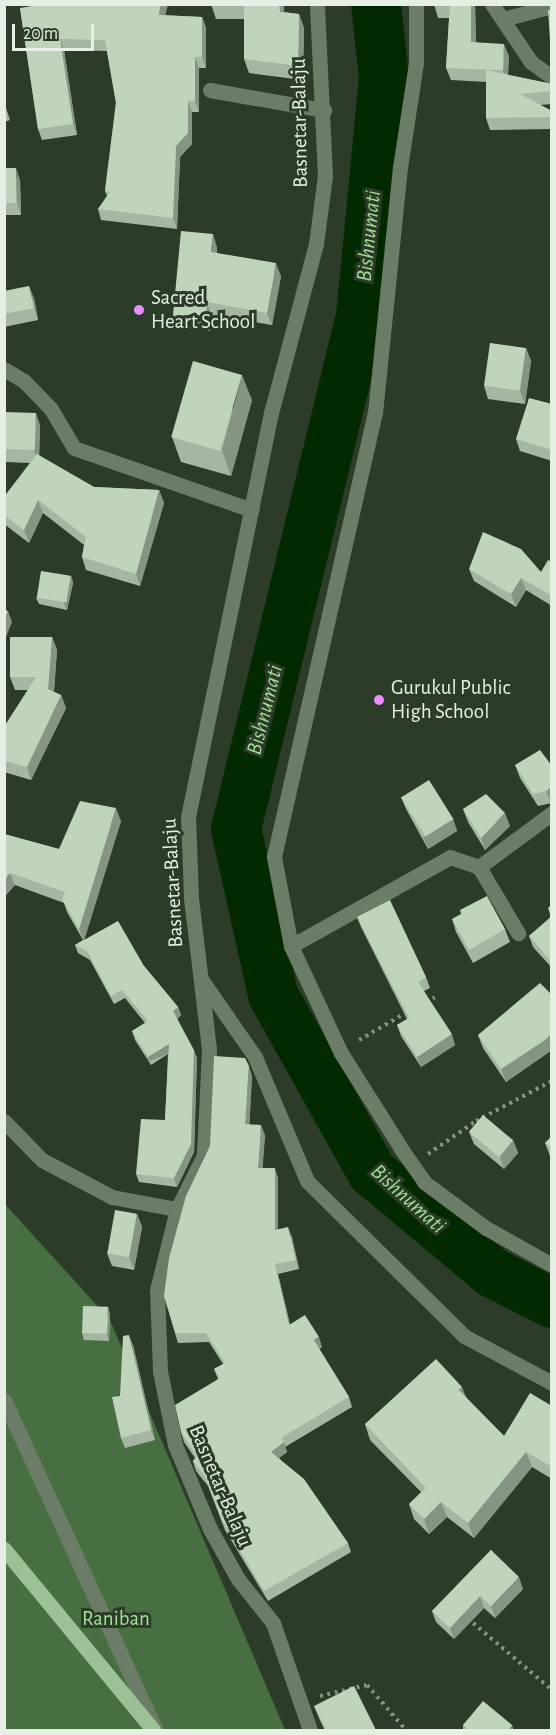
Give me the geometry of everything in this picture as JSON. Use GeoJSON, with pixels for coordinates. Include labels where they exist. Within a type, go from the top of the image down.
{"type":"FeatureCollection","features":[{"type":"Feature","properties":{"kind":"main road"},"geometry":{"type":"LineString","coordinates":[[4,1549],[154,1731]]}},
{"type":"Feature","properties":{"kind":"street","name":"Basnetar-Balaju"},"geometry":{"type":"LineString","coordinates":[[310,1731],[273,1623],[238,1579],[210,1529],[175,1445],[160,1371],[157,1290],[177,1209],[204,1155],[209,1049],[191,897],[188,817],[271,413],[316,244],[325,176],[324,110],[317,4]]}},
{"type":"Feature","properties":{"kind":"street"},"geometry":{"type":"LineString","coordinates":[[416,4],[416,63],[400,167],[375,412],[274,857],[291,946],[341,1053],[412,1165],[424,1182],[486,1228],[552,1265]]}},
{"type":"Feature","properties":{"kind":"street"},"geometry":{"type":"LineString","coordinates":[[492,4],[531,62],[552,77]]}},
{"type":"Feature","properties":{"kind":"street"},"geometry":{"type":"LineString","coordinates":[[503,19],[552,6]]}},
{"type":"Feature","properties":{"kind":"street"},"geometry":{"type":"LineString","coordinates":[[210,90],[324,110]]}},
{"type":"Feature","properties":{"kind":"street"},"geometry":{"type":"LineString","coordinates":[[4,369],[24,381],[51,409],[74,448],[252,510]]}},
{"type":"Feature","properties":{"kind":"street"},"geometry":{"type":"LineString","coordinates":[[479,867],[552,813]]}},
{"type":"Feature","properties":{"kind":"street"},"geometry":{"type":"LineString","coordinates":[[291,946],[450,857],[479,867],[519,933]]}},
{"type":"Feature","properties":{"kind":"street"},"geometry":{"type":"LineString","coordinates":[[200,977],[255,1057],[307,1181],[464,1336],[552,1383]]}},
{"type":"Feature","properties":{"kind":"street"},"geometry":{"type":"LineString","coordinates":[[4,1121],[42,1161],[112,1197],[177,1209]]}},
{"type":"Feature","properties":{"kind":"street"},"geometry":{"type":"LineString","coordinates":[[4,1400],[154,1731]]}},
{"type":"Feature","properties":{"kind":"path"},"geometry":{"type":"LineString","coordinates":[[341,1053],[374,1028],[435,997]]}},
{"type":"Feature","properties":{"kind":"path"},"geometry":{"type":"LineString","coordinates":[[412,1165],[477,1122],[552,1081]]}},
{"type":"Feature","properties":{"kind":"path"},"geometry":{"type":"LineString","coordinates":[[473,1623],[552,1690]]}},
{"type":"Feature","properties":{"kind":"path"},"geometry":{"type":"LineString","coordinates":[[299,1701],[367,1685],[406,1731]]}},
{"type":"Feature","properties":{"kind":"green space","name":"Raniban"},"geometry":{"type":"Polygon","coordinates":[[[4,1203],[110,1320],[285,1730],[5,1730],[4,1203]]]}},
{"type":"Feature","properties":{"kind":"building"},"geometry":{"type":"Polygon","coordinates":[[[44,4],[161,4],[159,15],[202,17],[202,57],[195,57],[195,101],[188,101],[188,133],[176,146],[173,218],[98,209],[110,192],[105,191],[116,103],[105,40],[60,39],[73,124],[38,129],[20,8],[44,4]]]}},
{"type":"Feature","properties":{"kind":"building"},"geometry":{"type":"Polygon","coordinates":[[[211,4],[279,4],[280,12],[299,14],[298,66],[244,59],[244,5],[211,4]]]}},
{"type":"Feature","properties":{"kind":"building"},"geometry":{"type":"Polygon","coordinates":[[[434,4],[471,4],[471,42],[504,44],[503,70],[446,68],[450,5],[434,4]]]}},
{"type":"Feature","properties":{"kind":"building"},"geometry":{"type":"Polygon","coordinates":[[[548,10],[552,10],[552,56],[551,55],[548,10]]]}},
{"type":"Feature","properties":{"kind":"building"},"geometry":{"type":"Polygon","coordinates":[[[486,70],[552,84],[552,91],[520,94],[552,111],[552,117],[486,118],[486,70]]]}},
{"type":"Feature","properties":{"kind":"building"},"geometry":{"type":"Polygon","coordinates":[[[4,168],[16,168],[16,203],[4,203],[4,168]]]}},
{"type":"Feature","properties":{"kind":"building"},"geometry":{"type":"Polygon","coordinates":[[[181,231],[213,234],[211,252],[276,263],[267,313],[207,302],[206,318],[173,315],[181,231]]]}},
{"type":"Feature","properties":{"kind":"building"},"geometry":{"type":"Polygon","coordinates":[[[29,286],[34,308],[4,314],[4,291],[29,286]]]}},
{"type":"Feature","properties":{"kind":"building"},"geometry":{"type":"Polygon","coordinates":[[[490,343],[526,348],[520,391],[484,386],[490,343]]]}},
{"type":"Feature","properties":{"kind":"building"},"geometry":{"type":"Polygon","coordinates":[[[193,361],[242,375],[220,451],[171,437],[193,361]]]}},
{"type":"Feature","properties":{"kind":"building"},"geometry":{"type":"Polygon","coordinates":[[[529,398],[552,404],[552,450],[516,439],[529,398]]]}},
{"type":"Feature","properties":{"kind":"building"},"geometry":{"type":"Polygon","coordinates":[[[4,412],[36,413],[35,450],[4,449],[4,412]]]}},
{"type":"Feature","properties":{"kind":"building"},"geometry":{"type":"Polygon","coordinates":[[[37,454],[94,487],[159,490],[136,574],[82,557],[86,537],[38,500],[24,530],[4,515],[4,497],[37,454]]]}},
{"type":"Feature","properties":{"kind":"building"},"geometry":{"type":"Polygon","coordinates":[[[483,532],[521,549],[541,572],[548,560],[552,562],[552,596],[521,578],[511,594],[469,569],[483,532]]]}},
{"type":"Feature","properties":{"kind":"building"},"geometry":{"type":"Polygon","coordinates":[[[41,571],[71,576],[66,602],[37,598],[41,571]]]}},
{"type":"Feature","properties":{"kind":"building"},"geometry":{"type":"Polygon","coordinates":[[[10,637],[52,637],[48,689],[61,695],[27,767],[4,761],[4,727],[36,677],[10,677],[10,637]]]}},
{"type":"Feature","properties":{"kind":"building"},"geometry":{"type":"Polygon","coordinates":[[[540,750],[552,766],[552,786],[546,791],[533,794],[515,765],[540,750]]]}},
{"type":"Feature","properties":{"kind":"building"},"geometry":{"type":"Polygon","coordinates":[[[429,780],[453,819],[425,836],[401,797],[429,780]]]}},
{"type":"Feature","properties":{"kind":"building"},"geometry":{"type":"Polygon","coordinates":[[[486,794],[505,813],[481,838],[463,809],[486,794]]]}},
{"type":"Feature","properties":{"kind":"building"},"geometry":{"type":"Polygon","coordinates":[[[80,801],[116,808],[79,929],[62,899],[65,892],[10,873],[4,880],[4,834],[59,849],[80,801]]]}},
{"type":"Feature","properties":{"kind":"building"},"geometry":{"type":"Polygon","coordinates":[[[487,896],[505,929],[469,950],[452,919],[462,914],[460,910],[487,896]]]}},
{"type":"Feature","properties":{"kind":"building"},"geometry":{"type":"Polygon","coordinates":[[[390,900],[426,977],[418,982],[452,1034],[417,1057],[397,1025],[409,1018],[357,917],[390,900]]]}},
{"type":"Feature","properties":{"kind":"building"},"geometry":{"type":"Polygon","coordinates":[[[552,916],[552,962],[529,936],[552,916]]]}},
{"type":"Feature","properties":{"kind":"building"},"geometry":{"type":"Polygon","coordinates":[[[118,921],[144,966],[178,1007],[173,1011],[194,1050],[191,1144],[174,1178],[136,1174],[141,1119],[165,1120],[169,1044],[148,1057],[132,1031],[148,1021],[122,990],[111,996],[87,951],[75,945],[118,921]]]}},
{"type":"Feature","properties":{"kind":"building"},"geometry":{"type":"Polygon","coordinates":[[[540,983],[552,995],[552,1033],[501,1069],[478,1035],[540,983]]]}},
{"type":"Feature","properties":{"kind":"building"},"geometry":{"type":"Polygon","coordinates":[[[214,1056],[245,1058],[249,1066],[245,1124],[261,1125],[258,1168],[275,1168],[275,1230],[288,1227],[296,1260],[275,1264],[289,1325],[305,1315],[319,1337],[314,1340],[349,1397],[281,1438],[284,1442],[271,1452],[304,1479],[348,1543],[264,1591],[222,1520],[205,1476],[193,1461],[197,1456],[181,1432],[175,1405],[220,1378],[214,1369],[225,1363],[206,1333],[175,1333],[164,1296],[169,1258],[186,1196],[210,1146],[214,1056]]]}},
{"type":"Feature","properties":{"kind":"building"},"geometry":{"type":"Polygon","coordinates":[[[483,1115],[513,1140],[499,1157],[469,1132],[483,1115]]]}},
{"type":"Feature","properties":{"kind":"building"},"geometry":{"type":"Polygon","coordinates":[[[552,1136],[552,1148],[545,1143],[552,1136]]]}},
{"type":"Feature","properties":{"kind":"building"},"geometry":{"type":"Polygon","coordinates":[[[115,1210],[137,1214],[129,1257],[107,1253],[115,1210]]]}},
{"type":"Feature","properties":{"kind":"building"},"geometry":{"type":"Polygon","coordinates":[[[83,1306],[108,1307],[107,1334],[82,1333],[83,1306]]]}},
{"type":"Feature","properties":{"kind":"building"},"geometry":{"type":"Polygon","coordinates":[[[129,1335],[151,1430],[121,1438],[112,1397],[120,1396],[123,1336],[129,1335]]]}},
{"type":"Feature","properties":{"kind":"building"},"geometry":{"type":"Polygon","coordinates":[[[436,1359],[462,1387],[459,1390],[504,1436],[530,1393],[552,1406],[552,1467],[526,1452],[468,1523],[441,1502],[424,1519],[409,1504],[426,1488],[365,1424],[436,1359]]]}},
{"type":"Feature","properties":{"kind":"building"},"geometry":{"type":"Polygon","coordinates":[[[491,1550],[519,1577],[491,1606],[480,1596],[450,1628],[432,1611],[491,1550]]]}},
{"type":"Feature","properties":{"kind":"building"},"geometry":{"type":"Polygon","coordinates":[[[354,1686],[375,1728],[370,1731],[327,1731],[314,1706],[354,1686]]]}},
{"type":"Feature","properties":{"kind":"building"},"geometry":{"type":"Polygon","coordinates":[[[483,1701],[512,1725],[507,1731],[471,1731],[463,1725],[483,1701]]]}},
{"type":"Feature","properties":{"kind":"waterway","name":"Bishnumati"},"geometry":{"type":"LineString","coordinates":[[376,4],[384,78],[361,316],[236,829],[273,995],[372,1172],[493,1273],[552,1303]]}},
{"type":"Feature","properties":{"kind":"place","name":"Sacred Heart School"},"geometry":{"type":"Point","coordinates":[139,310]}},
{"type":"Feature","properties":{"kind":"place","name":"Gurukul Public High School"},"geometry":{"type":"Point","coordinates":[379,700]}}]}
